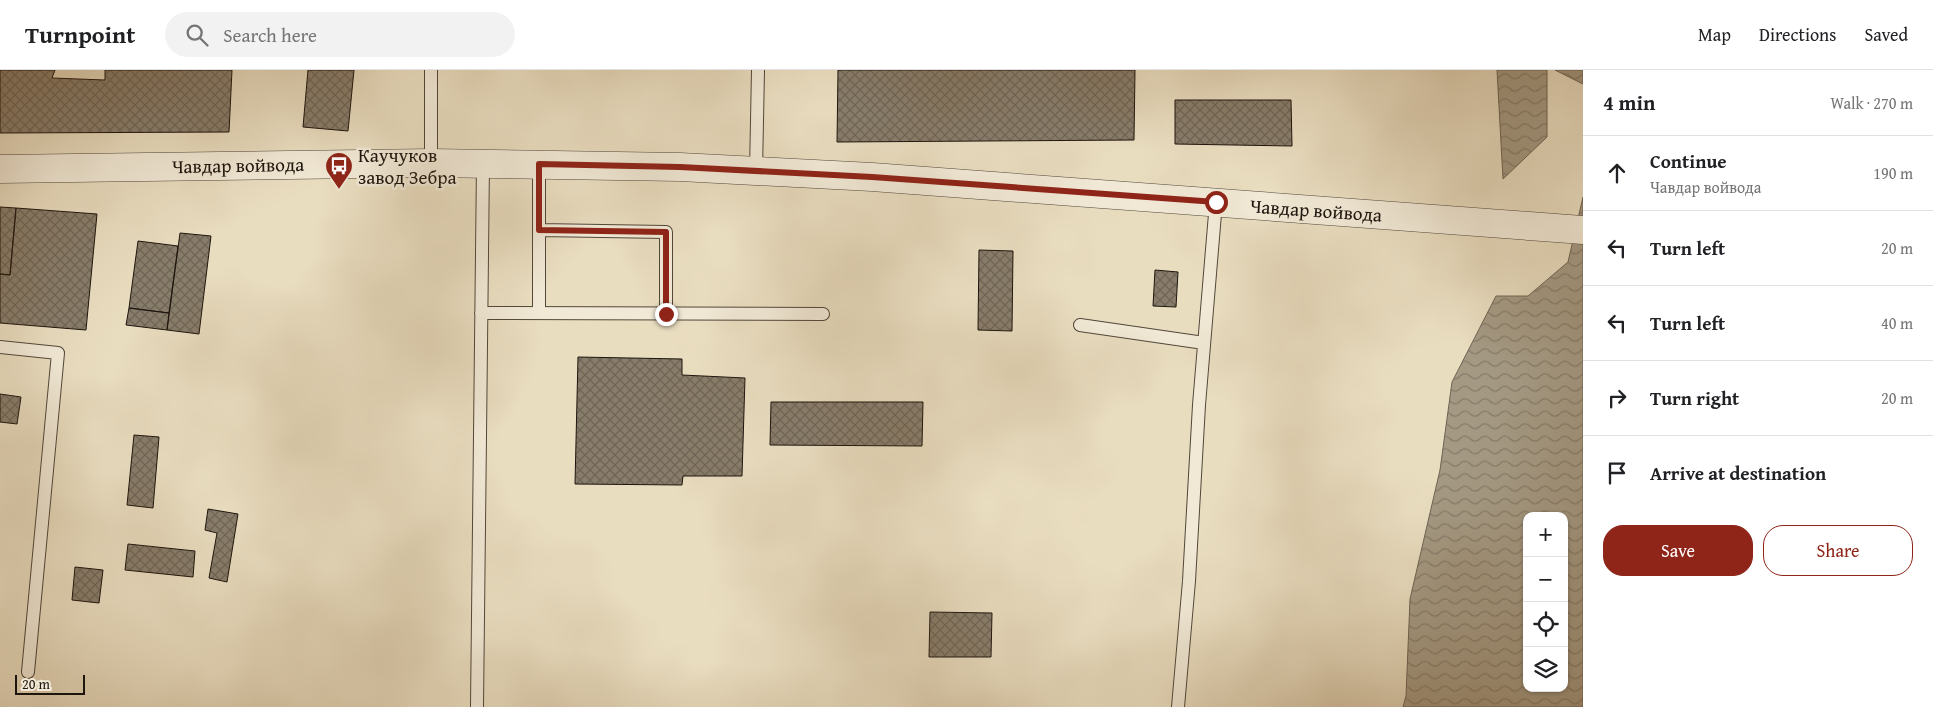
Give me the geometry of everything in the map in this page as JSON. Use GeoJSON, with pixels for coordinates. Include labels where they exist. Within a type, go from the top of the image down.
{"type":"FeatureCollection","features":[{"type":"Feature","properties":{"kind":"street","name":"Чавдар войвода"},"geometry":{"type":"LineString","coordinates":[[0,169],[431,163],[680,167],[872,177],[1583,230]]}},
{"type":"Feature","properties":{"kind":"lane"},"geometry":{"type":"LineString","coordinates":[[431,70],[431,163]]}},
{"type":"Feature","properties":{"kind":"lane"},"geometry":{"type":"LineString","coordinates":[[756,171],[758,70]]}},
{"type":"Feature","properties":{"kind":"lane"},"geometry":{"type":"LineString","coordinates":[[477,707],[482,163]]}},
{"type":"Feature","properties":{"kind":"lane"},"geometry":{"type":"LineString","coordinates":[[539,164],[539,313]]}},
{"type":"Feature","properties":{"kind":"lane"},"geometry":{"type":"LineString","coordinates":[[1178,707],[1189,581],[1204,343],[1216,202]]}},
{"type":"Feature","properties":{"kind":"lane"},"geometry":{"type":"LineString","coordinates":[[539,230],[666,232],[666,314]]}},
{"type":"Feature","properties":{"kind":"lane"},"geometry":{"type":"LineString","coordinates":[[481,313],[823,314]]}},
{"type":"Feature","properties":{"kind":"lane"},"geometry":{"type":"LineString","coordinates":[[1080,325],[1204,343]]}},
{"type":"Feature","properties":{"kind":"lane"},"geometry":{"type":"LineString","coordinates":[[0,347],[58,353],[28,672]]}},
{"type":"Feature","properties":{"kind":"water"},"geometry":{"type":"Polygon","coordinates":[[[1497,70],[1547,70],[1547,137],[1503,179],[1497,70]]]}},
{"type":"Feature","properties":{"kind":"water"},"geometry":{"type":"Polygon","coordinates":[[[1555,70],[1583,70],[1583,84],[1555,70]]]}},
{"type":"Feature","properties":{"kind":"water"},"geometry":{"type":"Polygon","coordinates":[[[1583,197],[1583,707],[1403,707],[1406,696],[1410,599],[1440,470],[1452,382],[1496,296],[1528,296],[1568,262],[1583,197]]]}},
{"type":"Feature","properties":{"kind":"building"},"geometry":{"type":"Polygon","coordinates":[[[0,70],[55,70],[52,78],[105,80],[105,70],[232,70],[229,132],[0,133],[0,70]]]}},
{"type":"Feature","properties":{"kind":"building"},"geometry":{"type":"Polygon","coordinates":[[[308,70],[354,70],[348,131],[303,127],[308,70]]]}},
{"type":"Feature","properties":{"kind":"building"},"geometry":{"type":"Polygon","coordinates":[[[838,70],[1135,70],[1134,140],[837,142],[838,70]]]}},
{"type":"Feature","properties":{"kind":"building"},"geometry":{"type":"Polygon","coordinates":[[[1175,100],[1291,100],[1292,146],[1175,144],[1175,100]]]}},
{"type":"Feature","properties":{"kind":"building"},"geometry":{"type":"Polygon","coordinates":[[[0,207],[16,208],[10,275],[0,274],[0,207]]]}},
{"type":"Feature","properties":{"kind":"building"},"geometry":{"type":"Polygon","coordinates":[[[16,208],[97,214],[86,330],[0,323],[0,274],[10,275],[16,208]]]}},
{"type":"Feature","properties":{"kind":"building"},"geometry":{"type":"Polygon","coordinates":[[[180,233],[211,236],[199,334],[167,330],[180,233]]]}},
{"type":"Feature","properties":{"kind":"building"},"geometry":{"type":"Polygon","coordinates":[[[138,241],[178,246],[169,313],[129,308],[138,241]]]}},
{"type":"Feature","properties":{"kind":"building"},"geometry":{"type":"Polygon","coordinates":[[[979,250],[1013,251],[1012,331],[978,330],[979,250]]]}},
{"type":"Feature","properties":{"kind":"building"},"geometry":{"type":"Polygon","coordinates":[[[1155,270],[1178,272],[1176,307],[1153,306],[1155,270]]]}},
{"type":"Feature","properties":{"kind":"building"},"geometry":{"type":"Polygon","coordinates":[[[129,308],[169,313],[167,330],[126,325],[129,308]]]}},
{"type":"Feature","properties":{"kind":"building"},"geometry":{"type":"Polygon","coordinates":[[[578,357],[682,359],[682,375],[745,378],[742,476],[683,476],[682,485],[575,484],[578,357]]]}},
{"type":"Feature","properties":{"kind":"building"},"geometry":{"type":"Polygon","coordinates":[[[0,394],[21,397],[17,424],[0,422],[0,394]]]}},
{"type":"Feature","properties":{"kind":"building"},"geometry":{"type":"Polygon","coordinates":[[[771,402],[923,402],[922,446],[770,445],[771,402]]]}},
{"type":"Feature","properties":{"kind":"building"},"geometry":{"type":"Polygon","coordinates":[[[134,435],[159,437],[153,508],[127,505],[134,435]]]}},
{"type":"Feature","properties":{"kind":"building"},"geometry":{"type":"Polygon","coordinates":[[[208,509],[238,514],[227,582],[209,578],[217,533],[205,530],[208,509]]]}},
{"type":"Feature","properties":{"kind":"building"},"geometry":{"type":"Polygon","coordinates":[[[128,544],[195,551],[193,577],[125,570],[128,544]]]}},
{"type":"Feature","properties":{"kind":"building"},"geometry":{"type":"Polygon","coordinates":[[[75,567],[103,570],[99,603],[72,600],[75,567]]]}},
{"type":"Feature","properties":{"kind":"building"},"geometry":{"type":"Polygon","coordinates":[[[930,612],[992,613],[991,657],[929,657],[930,612]]]}},
{"type":"Feature","properties":{"kind":"place","name":"Каучуков завод Зебра"},"geometry":{"type":"Point","coordinates":[339,190]}},
{"type":"Feature","properties":{"kind":"route"},"geometry":{"type":"LineString","coordinates":[[666,314],[666,232],[539,230],[539,164],[680,167],[872,177],[1216,202]]}}]}
